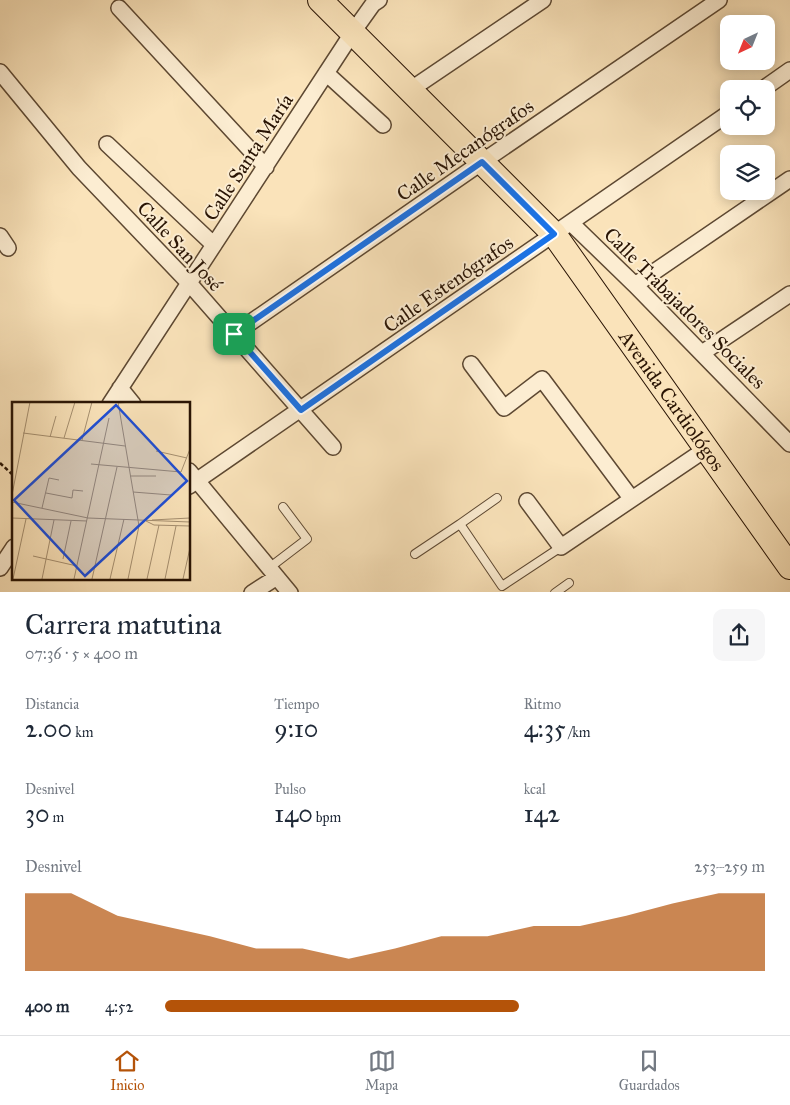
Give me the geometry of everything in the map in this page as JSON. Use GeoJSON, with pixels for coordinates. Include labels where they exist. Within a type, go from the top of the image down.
{"type":"FeatureCollection","features":[{"type":"Feature","properties":{"kind":"main road","name":"Avenida Cardiológos"},"geometry":{"type":"LineString","coordinates":[[320,0],[482,162],[563,229],[706,449],[790,567]]}},
{"type":"Feature","properties":{"kind":"street","name":"Calle Santa María"},"geometry":{"type":"LineString","coordinates":[[111,402],[353,32],[373,4],[379,0]]}},
{"type":"Feature","properties":{"kind":"street"},"geometry":{"type":"LineString","coordinates":[[410,90],[543,0]]}},
{"type":"Feature","properties":{"kind":"street","name":"Calle Mecanógrafos"},"geometry":{"type":"LineString","coordinates":[[234,334],[719,0]]}},
{"type":"Feature","properties":{"kind":"street"},"geometry":{"type":"LineString","coordinates":[[119,8],[266,167]]}},
{"type":"Feature","properties":{"kind":"street","name":"Calle San José"},"geometry":{"type":"LineString","coordinates":[[0,72],[79,168],[189,283],[332,448]]}},
{"type":"Feature","properties":{"kind":"street"},"geometry":{"type":"LineString","coordinates":[[326,73],[383,125]]}},
{"type":"Feature","properties":{"kind":"street"},"geometry":{"type":"LineString","coordinates":[[775,82],[789,74]]}},
{"type":"Feature","properties":{"kind":"street","name":"Calle Estenógrafos"},"geometry":{"type":"LineString","coordinates":[[191,479],[301,410],[720,119]]}},
{"type":"Feature","properties":{"kind":"street"},"geometry":{"type":"LineString","coordinates":[[106,144],[214,246]]}},
{"type":"Feature","properties":{"kind":"street"},"geometry":{"type":"LineString","coordinates":[[635,285],[790,179]]}},
{"type":"Feature","properties":{"kind":"street","name":"Calle Trabajadores Sociales"},"geometry":{"type":"LineString","coordinates":[[563,229],[635,285],[790,444]]}},
{"type":"Feature","properties":{"kind":"street"},"geometry":{"type":"LineString","coordinates":[[702,353],[790,294]]}},
{"type":"Feature","properties":{"kind":"street"},"geometry":{"type":"LineString","coordinates":[[471,364],[504,408],[542,379],[631,498]]}},
{"type":"Feature","properties":{"kind":"street"},"geometry":{"type":"LineString","coordinates":[[120,388],[131,402]]}},
{"type":"Feature","properties":{"kind":"street"},"geometry":{"type":"LineString","coordinates":[[527,501],[561,547],[706,449]]}},
{"type":"Feature","properties":{"kind":"street"},"geometry":{"type":"LineString","coordinates":[[191,479],[290,592]]}},
{"type":"Feature","properties":{"kind":"street"},"geometry":{"type":"LineString","coordinates":[[0,568],[12,550]]}},
{"type":"Feature","properties":{"kind":"street"},"geometry":{"type":"LineString","coordinates":[[252,592],[273,572]]}},
{"type":"Feature","properties":{"kind":"lane"},"geometry":{"type":"LineString","coordinates":[[415,554],[497,498]]}},
{"type":"Feature","properties":{"kind":"lane"},"geometry":{"type":"LineString","coordinates":[[273,572],[307,539],[283,507]]}},
{"type":"Feature","properties":{"kind":"lane"},"geometry":{"type":"LineString","coordinates":[[460,524],[504,590],[561,547]]}},
{"type":"Feature","properties":{"kind":"lane"},"geometry":{"type":"LineString","coordinates":[[555,592],[569,583]]}},
{"type":"Feature","properties":{"kind":"path"},"geometry":{"type":"LineString","coordinates":[[0,463],[12,474]]}},
{"type":"Feature","properties":{"kind":"route"},"geometry":{"type":"LineString","coordinates":[[482,162],[554,234],[301,410],[234,334],[482,162]]}}]}
